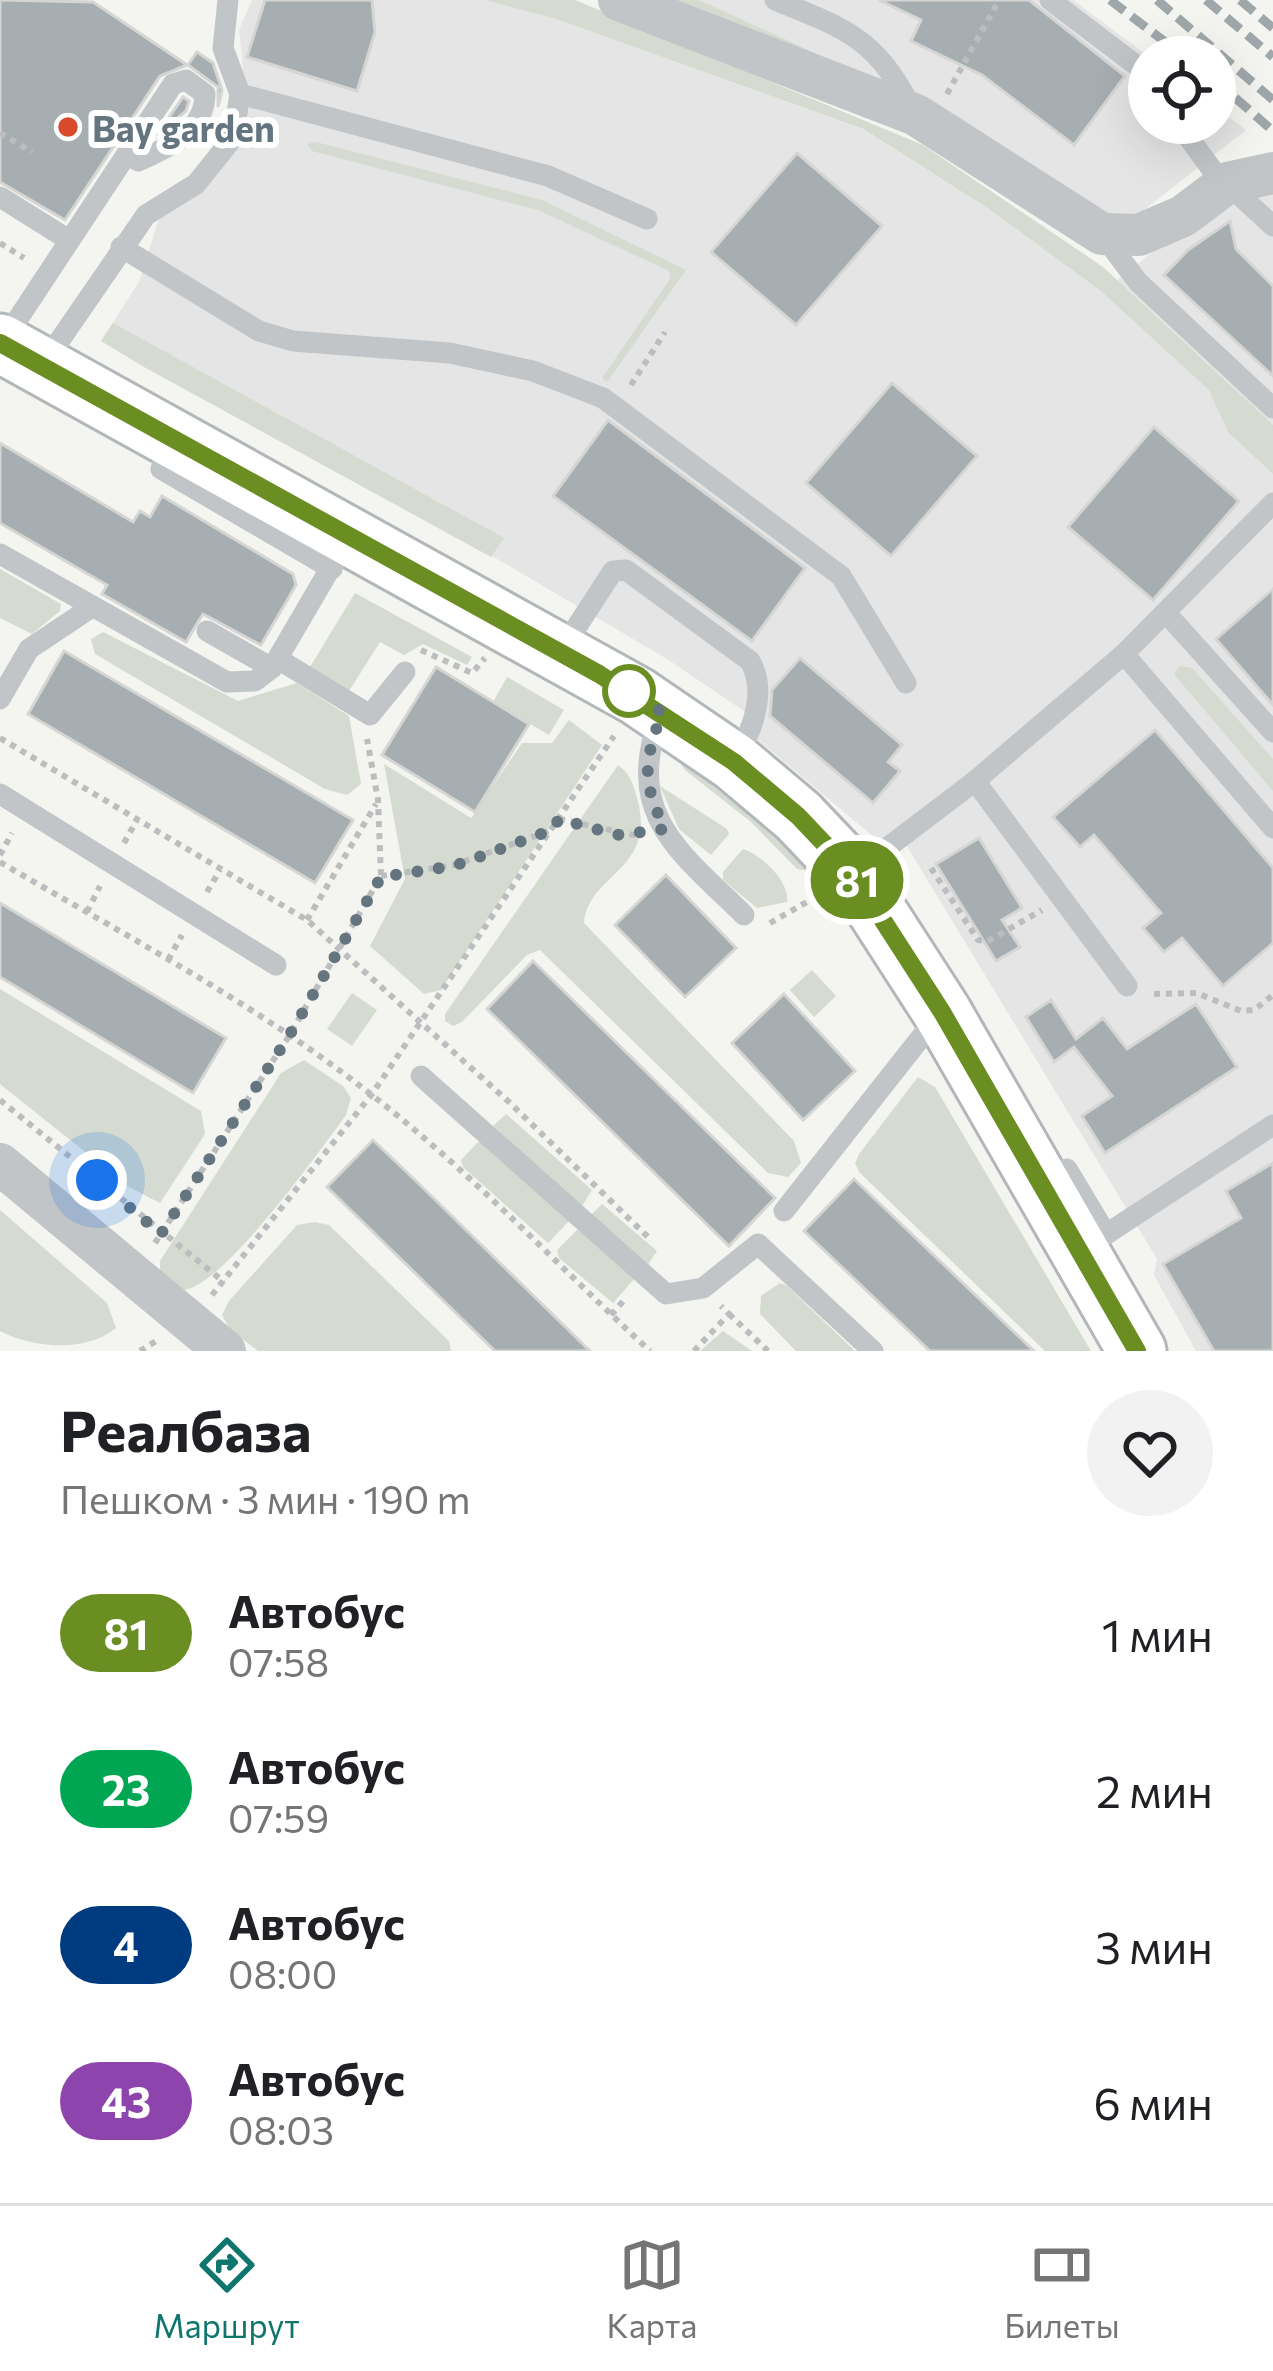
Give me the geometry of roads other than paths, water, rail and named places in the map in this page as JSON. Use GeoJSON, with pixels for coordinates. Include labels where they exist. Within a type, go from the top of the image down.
{"type":"FeatureCollection","features":[{"type":"Feature","properties":{"kind":"main road"},"geometry":{"type":"LineString","coordinates":[[14,351],[173,438],[340,552],[561,651],[639,722],[734,762],[798,816],[834,886],[942,1012],[1094,1242],[1137,1351]]}},
{"type":"Feature","properties":{"kind":"street"},"geometry":{"type":"LineString","coordinates":[[619,0],[916,115],[1102,235],[1139,235],[1183,216],[1227,183],[1273,173]]}},
{"type":"Feature","properties":{"kind":"street"},"geometry":{"type":"LineString","coordinates":[[0,1164],[225,1351]]}},
{"type":"Feature","properties":{"kind":"lane"},"geometry":{"type":"LineString","coordinates":[[14,351],[121,247],[146,214],[196,184],[218,163],[240,117],[239,94],[223,48],[227,0]]}},
{"type":"Feature","properties":{"kind":"lane"},"geometry":{"type":"LineString","coordinates":[[775,0],[865,40],[891,67],[916,115]]}},
{"type":"Feature","properties":{"kind":"lane"},"geometry":{"type":"LineString","coordinates":[[1050,0],[1128,59]]}},
{"type":"Feature","properties":{"kind":"lane"},"geometry":{"type":"LineString","coordinates":[[14,351],[69,241],[173,84],[186,80],[197,84],[205,94],[200,119],[186,135],[138,161]]}},
{"type":"Feature","properties":{"kind":"lane"},"geometry":{"type":"LineString","coordinates":[[239,94],[548,176],[646,219]]}},
{"type":"Feature","properties":{"kind":"lane"},"geometry":{"type":"LineString","coordinates":[[1195,144],[1227,183],[1273,226]]}},
{"type":"Feature","properties":{"kind":"lane"},"geometry":{"type":"LineString","coordinates":[[0,197],[69,241]]}},
{"type":"Feature","properties":{"kind":"lane"},"geometry":{"type":"LineString","coordinates":[[1102,235],[1138,283],[1273,408]]}},
{"type":"Feature","properties":{"kind":"lane"},"geometry":{"type":"LineString","coordinates":[[121,247],[225,313],[276,336],[450,353],[533,371],[603,398],[841,576],[906,683]]}},
{"type":"Feature","properties":{"kind":"lane"},"geometry":{"type":"LineString","coordinates":[[834,886],[975,781],[1124,654],[1273,503]]}},
{"type":"Feature","properties":{"kind":"lane"},"geometry":{"type":"LineString","coordinates":[[0,554],[227,682],[255,681],[275,663],[340,552]]}},
{"type":"Feature","properties":{"kind":"lane"},"geometry":{"type":"LineString","coordinates":[[561,651],[613,571],[626,570],[750,661],[757,672],[754,719],[734,762]]}},
{"type":"Feature","properties":{"kind":"lane"},"geometry":{"type":"LineString","coordinates":[[0,699],[37,641],[92,607]]}},
{"type":"Feature","properties":{"kind":"lane"},"geometry":{"type":"LineString","coordinates":[[1167,614],[1273,732]]}},
{"type":"Feature","properties":{"kind":"lane"},"geometry":{"type":"LineString","coordinates":[[208,631],[370,715],[405,672]]}},
{"type":"Feature","properties":{"kind":"lane"},"geometry":{"type":"LineString","coordinates":[[1124,654],[1273,828]]}},
{"type":"Feature","properties":{"kind":"lane"},"geometry":{"type":"LineString","coordinates":[[639,722],[647,753],[645,787],[665,829],[744,915]]}},
{"type":"Feature","properties":{"kind":"lane"},"geometry":{"type":"LineString","coordinates":[[975,781],[1127,986]]}},
{"type":"Feature","properties":{"kind":"lane"},"geometry":{"type":"LineString","coordinates":[[0,794],[276,965]]}},
{"type":"Feature","properties":{"kind":"lane"},"geometry":{"type":"LineString","coordinates":[[784,1210],[942,1012]]}},
{"type":"Feature","properties":{"kind":"lane"},"geometry":{"type":"LineString","coordinates":[[421,1076],[658,1289],[675,1297],[703,1288],[758,1244],[873,1351]]}},
{"type":"Feature","properties":{"kind":"lane"},"geometry":{"type":"LineString","coordinates":[[1067,1168],[1094,1242],[1273,1125]]}},
{"type":"Feature","properties":{"kind":"railway"},"geometry":{"type":"LineString","coordinates":[[1110,0],[1157,36]]}},
{"type":"Feature","properties":{"kind":"railway"},"geometry":{"type":"LineString","coordinates":[[1157,0],[1273,100]]}},
{"type":"Feature","properties":{"kind":"railway"},"geometry":{"type":"LineString","coordinates":[[1206,0],[1273,57]]}},
{"type":"Feature","properties":{"kind":"railway"},"geometry":{"type":"LineString","coordinates":[[1240,0],[1273,28]]}},
{"type":"Feature","properties":{"kind":"railway"},"geometry":{"type":"LineString","coordinates":[[1236,98],[1273,131]]}},
{"type":"Feature","properties":{"kind":"place","name":"Bay garden"},"geometry":{"type":"Point","coordinates":[68,127]}}]}
